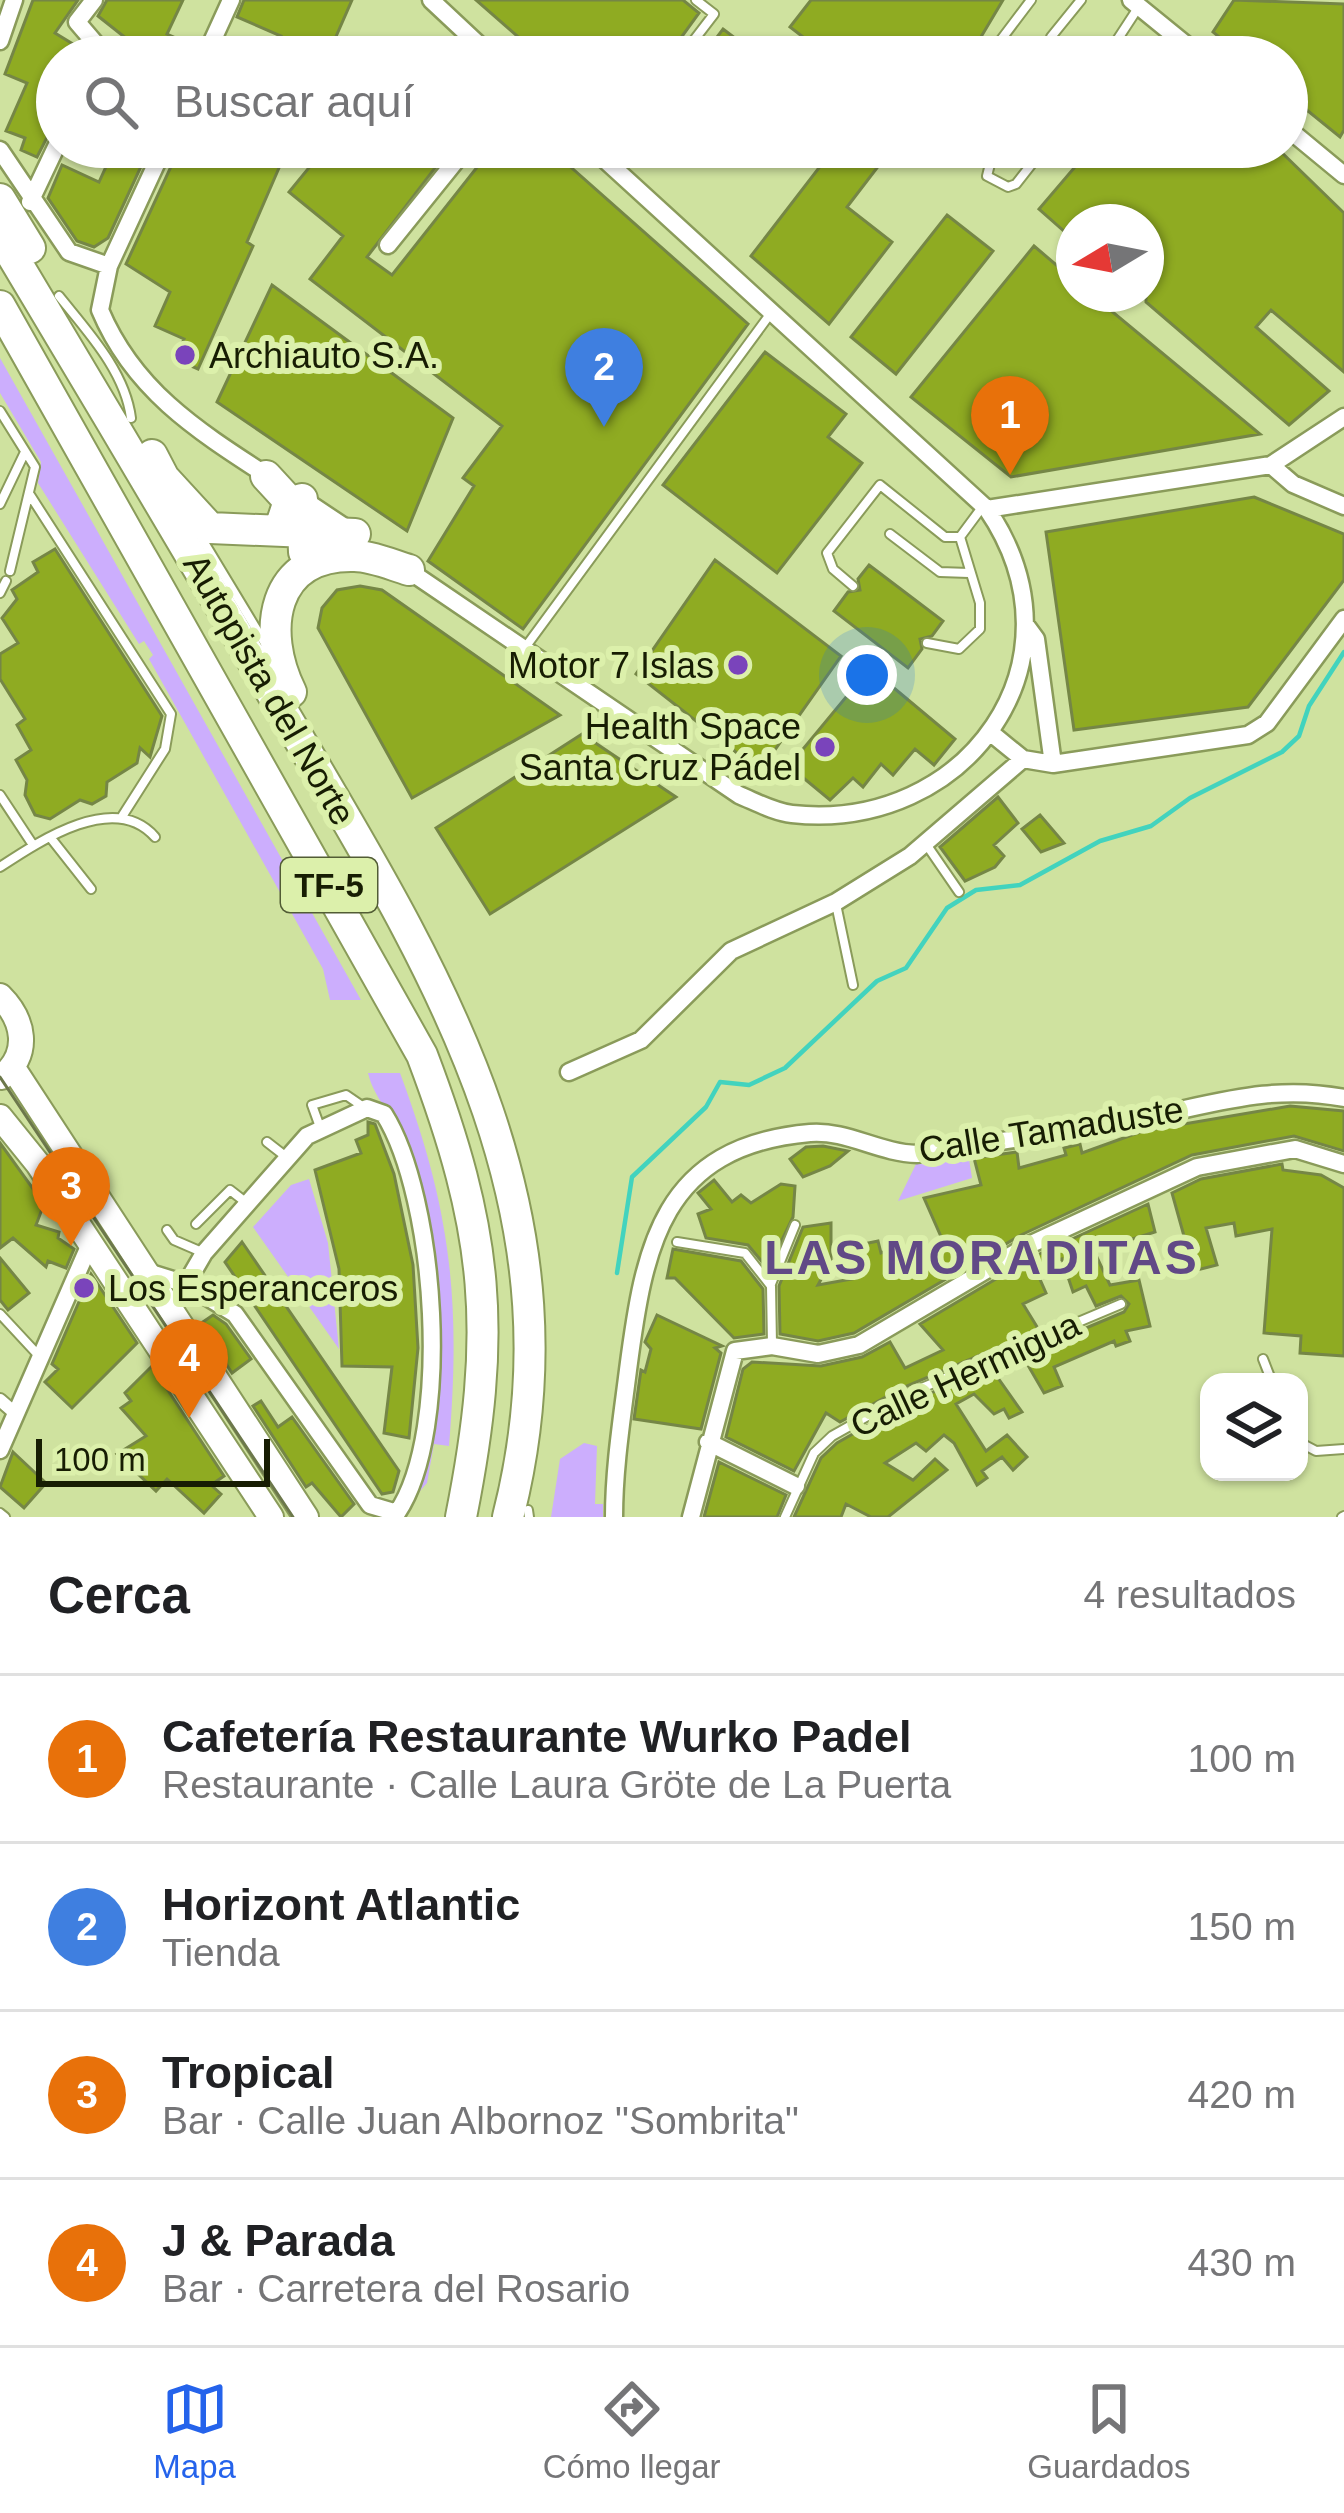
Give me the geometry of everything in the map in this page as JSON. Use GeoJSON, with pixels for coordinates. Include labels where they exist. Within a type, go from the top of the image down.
{"type":"FeatureCollection","features":[{"type":"Feature","properties":{"kind":"highway"},"geometry":{"type":"LineString","coordinates":[[15,201],[59,296],[164,478],[210,529],[355,534]]}},
{"type":"Feature","properties":{"kind":"highway","name":"Autopista del Norte"},"geometry":{"type":"LineString","coordinates":[[0,235],[407,923],[466,1043],[495,1123],[522,1241],[543,1268],[549,1340],[544,1419],[523,1515]]}},
{"type":"Feature","properties":{"kind":"highway","name":"Autopista del Norte"},"geometry":{"type":"LineString","coordinates":[[0,306],[422,1055],[460,1156],[485,1308],[482,1384],[461,1517]]}},
{"type":"Feature","properties":{"kind":"highway"},"geometry":{"type":"LineString","coordinates":[[266,476],[289,501],[284,523],[271,532]]}},
{"type":"Feature","properties":{"kind":"highway"},"geometry":{"type":"LineString","coordinates":[[302,499],[304,572]]}},
{"type":"Feature","properties":{"kind":"highway"},"geometry":{"type":"LineString","coordinates":[[306,750],[298,705],[276,661],[271,635],[276,604],[304,572],[340,556],[361,556],[409,570]]}},
{"type":"Feature","properties":{"kind":"main road"},"geometry":{"type":"LineString","coordinates":[[0,995],[16,1014],[22,1036],[6,1074],[144,1271],[306,1517]]}},
{"type":"Feature","properties":{"kind":"main road"},"geometry":{"type":"LineString","coordinates":[[0,1117],[90,1244],[264,1512]]}},
{"type":"Feature","properties":{"kind":"street"},"geometry":{"type":"LineString","coordinates":[[0,41],[14,0]]}},
{"type":"Feature","properties":{"kind":"street"},"geometry":{"type":"LineString","coordinates":[[89,36],[77,22],[94,0]]}},
{"type":"Feature","properties":{"kind":"street"},"geometry":{"type":"LineString","coordinates":[[215,36],[231,0]]}},
{"type":"Feature","properties":{"kind":"street"},"geometry":{"type":"LineString","coordinates":[[431,0],[470,36]]}},
{"type":"Feature","properties":{"kind":"street"},"geometry":{"type":"LineString","coordinates":[[1135,3],[1175,36]]}},
{"type":"Feature","properties":{"kind":"street"},"geometry":{"type":"LineString","coordinates":[[1308,145],[1344,175]]}},
{"type":"Feature","properties":{"kind":"street"},"geometry":{"type":"LineString","coordinates":[[0,150],[15,201],[69,253],[109,266]]}},
{"type":"Feature","properties":{"kind":"street"},"geometry":{"type":"LineString","coordinates":[[15,201],[40,168]]}},
{"type":"Feature","properties":{"kind":"street"},"geometry":{"type":"LineString","coordinates":[[154,168],[109,266],[100,310],[147,388],[179,418],[739,795],[786,814],[845,816],[899,802],[947,778],[991,733],[1023,665],[1024,624],[1002,531],[986,507],[620,168]]}},
{"type":"Feature","properties":{"kind":"street"},"geometry":{"type":"LineString","coordinates":[[388,245],[450,168]]}},
{"type":"Feature","properties":{"kind":"street"},"geometry":{"type":"LineString","coordinates":[[986,507],[1271,465],[1344,417]]}},
{"type":"Feature","properties":{"kind":"street"},"geometry":{"type":"LineString","coordinates":[[1271,465],[1293,484],[1344,506]]}},
{"type":"Feature","properties":{"kind":"street"},"geometry":{"type":"LineString","coordinates":[[991,733],[1023,759],[1053,764],[1248,735],[1267,723],[1344,619]]}},
{"type":"Feature","properties":{"kind":"street"},"geometry":{"type":"LineString","coordinates":[[1024,624],[1036,639],[1053,764]]}},
{"type":"Feature","properties":{"kind":"street"},"geometry":{"type":"LineString","coordinates":[[568,1072],[640,1040],[730,951],[836,902],[925,843],[1023,759]]}},
{"type":"Feature","properties":{"kind":"street","name":"Calle Tamaduste"},"geometry":{"type":"LineString","coordinates":[[614,1517],[646,1257],[672,1203],[712,1165],[794,1135],[833,1133],[893,1154],[917,1154],[1139,1119],[1247,1093],[1311,1091],[1344,1098]]}},
{"type":"Feature","properties":{"kind":"street"},"geometry":{"type":"LineString","coordinates":[[144,1271],[186,1284],[235,1314],[370,1505],[397,1514],[424,1433],[432,1320],[428,1263],[394,1130],[384,1114],[367,1108],[320,1129],[287,1158],[204,1253],[186,1284]]}},
{"type":"Feature","properties":{"kind":"street"},"geometry":{"type":"LineString","coordinates":[[691,1517],[729,1357],[740,1348],[772,1346],[818,1354],[859,1345],[1027,1246],[1197,1167],[1295,1149],[1344,1163]]}},
{"type":"Feature","properties":{"kind":"street"},"geometry":{"type":"LineString","coordinates":[[0,1450],[90,1244]]}},
{"type":"Feature","properties":{"kind":"street"},"geometry":{"type":"LineString","coordinates":[[0,1400],[16,1414]]}},
{"type":"Feature","properties":{"kind":"street"},"geometry":{"type":"LineString","coordinates":[[708,1442],[796,1486]]}},
{"type":"Feature","properties":{"kind":"lane"},"geometry":{"type":"LineString","coordinates":[[695,0],[714,14],[697,36]]}},
{"type":"Feature","properties":{"kind":"lane"},"geometry":{"type":"LineString","coordinates":[[1004,36],[1031,0]]}},
{"type":"Feature","properties":{"kind":"lane"},"geometry":{"type":"LineString","coordinates":[[1052,36],[1081,0]]}},
{"type":"Feature","properties":{"kind":"lane"},"geometry":{"type":"LineString","coordinates":[[1117,36],[1135,3]]}},
{"type":"Feature","properties":{"kind":"lane"},"geometry":{"type":"LineString","coordinates":[[989,168],[987,176],[1008,187],[1029,168]]}},
{"type":"Feature","properties":{"kind":"lane"},"geometry":{"type":"LineString","coordinates":[[523,650],[772,312]]}},
{"type":"Feature","properties":{"kind":"lane"},"geometry":{"type":"LineString","coordinates":[[0,411],[34,467],[0,593]]}},
{"type":"Feature","properties":{"kind":"lane"},"geometry":{"type":"LineString","coordinates":[[0,504],[26,452]]}},
{"type":"Feature","properties":{"kind":"lane"},"geometry":{"type":"LineString","coordinates":[[164,478],[276,661]]}},
{"type":"Feature","properties":{"kind":"lane"},"geometry":{"type":"LineString","coordinates":[[853,586],[833,569],[827,553],[880,485],[945,537],[961,537]]}},
{"type":"Feature","properties":{"kind":"lane"},"geometry":{"type":"LineString","coordinates":[[30,495],[171,714],[165,749],[123,815]]}},
{"type":"Feature","properties":{"kind":"lane"},"geometry":{"type":"LineString","coordinates":[[961,537],[986,507]]}},
{"type":"Feature","properties":{"kind":"lane"},"geometry":{"type":"LineString","coordinates":[[890,534],[940,572],[969,573]]}},
{"type":"Feature","properties":{"kind":"lane"},"geometry":{"type":"LineString","coordinates":[[926,643],[948,651],[967,646],[980,629],[980,603],[961,537]]}},
{"type":"Feature","properties":{"kind":"lane"},"geometry":{"type":"LineString","coordinates":[[0,795],[33,845]]}},
{"type":"Feature","properties":{"kind":"lane"},"geometry":{"type":"LineString","coordinates":[[0,867],[50,837],[123,815],[143,823],[155,837]]}},
{"type":"Feature","properties":{"kind":"lane"},"geometry":{"type":"LineString","coordinates":[[50,837],[91,889]]}},
{"type":"Feature","properties":{"kind":"lane"},"geometry":{"type":"LineString","coordinates":[[925,843],[959,892]]}},
{"type":"Feature","properties":{"kind":"lane"},"geometry":{"type":"LineString","coordinates":[[836,902],[853,985]]}},
{"type":"Feature","properties":{"kind":"lane"},"geometry":{"type":"LineString","coordinates":[[267,1142],[287,1158]]}},
{"type":"Feature","properties":{"kind":"lane"},"geometry":{"type":"LineString","coordinates":[[196,1223],[230,1190],[248,1204]]}},
{"type":"Feature","properties":{"kind":"lane"},"geometry":{"type":"LineString","coordinates":[[772,1346],[771,1286],[796,1225]]}},
{"type":"Feature","properties":{"kind":"lane"},"geometry":{"type":"LineString","coordinates":[[167,1230],[175,1240],[204,1253]]}},
{"type":"Feature","properties":{"kind":"lane"},"geometry":{"type":"LineString","coordinates":[[677,1242],[745,1252],[771,1286]]}},
{"type":"Feature","properties":{"kind":"lane","name":"Calle Hermigua"},"geometry":{"type":"LineString","coordinates":[[784,1517],[821,1445],[872,1412],[1120,1304]]}},
{"type":"Feature","properties":{"kind":"lane"},"geometry":{"type":"LineString","coordinates":[[0,1314],[40,1358]]}},
{"type":"Feature","properties":{"kind":"lane"},"geometry":{"type":"LineString","coordinates":[[1263,1359],[1268,1373]]}},
{"type":"Feature","properties":{"kind":"lane"},"geometry":{"type":"LineString","coordinates":[[1308,1447],[1316,1451],[1344,1449]]}},
{"type":"Feature","properties":{"kind":"shaded area"},"geometry":{"type":"Polygon","coordinates":[[[0,358],[361,1000],[330,1000],[323,969],[149,659],[153,655],[144,641],[139,644],[38,483],[41,462],[0,393],[0,358]]]}},
{"type":"Feature","properties":{"kind":"shaded area"},"geometry":{"type":"Polygon","coordinates":[[[368,1073],[400,1073],[431,1169],[448,1256],[454,1345],[449,1446],[434,1444],[427,1483],[414,1498],[431,1399],[429,1312],[408,1152],[368,1073]]]}},
{"type":"Feature","properties":{"kind":"shaded area"},"geometry":{"type":"Polygon","coordinates":[[[968,1153],[972,1178],[898,1201],[918,1160],[968,1153]]]}},
{"type":"Feature","properties":{"kind":"shaded area"},"geometry":{"type":"Polygon","coordinates":[[[309,1179],[328,1243],[339,1349],[253,1227],[291,1185],[309,1179]]]}},
{"type":"Feature","properties":{"kind":"shaded area"},"geometry":{"type":"Polygon","coordinates":[[[584,1443],[597,1446],[595,1504],[603,1504],[603,1517],[551,1517],[560,1459],[584,1443]]]}},
{"type":"Feature","properties":{"kind":"building"},"geometry":{"type":"Polygon","coordinates":[[[33,0],[78,0],[55,33],[60,36],[36,36],[36,157],[21,150],[25,138],[6,131],[27,83],[5,74],[33,0]]]}},
{"type":"Feature","properties":{"kind":"building"},"geometry":{"type":"Polygon","coordinates":[[[107,0],[183,0],[167,34],[171,36],[123,36],[98,16],[107,0]]]}},
{"type":"Feature","properties":{"kind":"building"},"geometry":{"type":"Polygon","coordinates":[[[244,0],[352,0],[336,36],[281,36],[237,17],[244,0]]]}},
{"type":"Feature","properties":{"kind":"building"},"geometry":{"type":"Polygon","coordinates":[[[476,0],[683,0],[699,13],[682,36],[517,36],[476,0]]]}},
{"type":"Feature","properties":{"kind":"building"},"geometry":{"type":"Polygon","coordinates":[[[811,0],[1003,0],[982,36],[802,36],[790,27],[811,0]]]}},
{"type":"Feature","properties":{"kind":"building"},"geometry":{"type":"Polygon","coordinates":[[[1234,0],[1344,4],[1344,130],[1340,137],[1308,111],[1308,36],[1218,36],[1213,32],[1234,0]]]}},
{"type":"Feature","properties":{"kind":"building"},"geometry":{"type":"Polygon","coordinates":[[[61,168],[99,182],[105,168],[140,168],[108,238],[94,247],[77,241],[48,198],[61,168]]]}},
{"type":"Feature","properties":{"kind":"building"},"geometry":{"type":"Polygon","coordinates":[[[170,168],[279,168],[247,242],[253,246],[198,369],[175,359],[184,339],[155,326],[170,292],[126,264],[170,168]]]}},
{"type":"Feature","properties":{"kind":"building"},"geometry":{"type":"Polygon","coordinates":[[[309,168],[435,168],[367,257],[392,275],[476,168],[572,168],[748,324],[523,629],[428,561],[474,486],[463,478],[502,426],[310,279],[343,236],[289,192],[309,168]]]}},
{"type":"Feature","properties":{"kind":"building"},"geometry":{"type":"Polygon","coordinates":[[[819,168],[877,168],[847,207],[892,242],[829,324],[751,256],[819,168]]]}},
{"type":"Feature","properties":{"kind":"building"},"geometry":{"type":"Polygon","coordinates":[[[1074,168],[1298,168],[1344,213],[1344,372],[1271,310],[1256,327],[1329,391],[1289,425],[1158,312],[1164,312],[1164,204],[1056,204],[1056,224],[1039,209],[1074,168]]]}},
{"type":"Feature","properties":{"kind":"building"},"geometry":{"type":"Polygon","coordinates":[[[947,215],[993,251],[896,374],[851,337],[947,215]]]}},
{"type":"Feature","properties":{"kind":"building"},"geometry":{"type":"Polygon","coordinates":[[[1034,246],[1056,265],[1056,312],[1113,312],[1260,434],[1011,477],[911,397],[1034,246]]]}},
{"type":"Feature","properties":{"kind":"building"},"geometry":{"type":"Polygon","coordinates":[[[272,285],[453,418],[407,531],[217,402],[272,285]]]}},
{"type":"Feature","properties":{"kind":"building"},"geometry":{"type":"Polygon","coordinates":[[[765,352],[846,414],[828,437],[862,463],[777,573],[663,485],[765,352]]]}},
{"type":"Feature","properties":{"kind":"building"},"geometry":{"type":"Polygon","coordinates":[[[1254,497],[1344,534],[1344,580],[1248,707],[1074,730],[1046,532],[1254,497]]]}},
{"type":"Feature","properties":{"kind":"building"},"geometry":{"type":"Polygon","coordinates":[[[55,549],[162,716],[150,757],[140,748],[137,763],[107,782],[106,796],[92,804],[80,800],[50,819],[35,815],[25,795],[27,780],[16,760],[31,750],[17,725],[25,719],[0,679],[0,654],[18,643],[2,618],[17,599],[12,590],[38,572],[33,562],[55,549]]]}},
{"type":"Feature","properties":{"kind":"building","name":"Motor 7 Islas"},"geometry":{"type":"Polygon","coordinates":[[[715,560],[841,656],[760,771],[636,674],[715,560]]]}},
{"type":"Feature","properties":{"kind":"building"},"geometry":{"type":"Polygon","coordinates":[[[869,565],[943,621],[932,636],[920,639],[922,649],[908,668],[834,611],[848,592],[860,590],[858,579],[869,565]]]}},
{"type":"Feature","properties":{"kind":"building"},"geometry":{"type":"Polygon","coordinates":[[[360,586],[382,590],[560,715],[412,798],[318,628],[322,608],[337,590],[360,586]]]}},
{"type":"Feature","properties":{"kind":"building"},"geometry":{"type":"Polygon","coordinates":[[[870,668],[955,739],[934,765],[915,749],[893,775],[881,764],[863,787],[853,778],[830,800],[789,766],[870,668]]]}},
{"type":"Feature","properties":{"kind":"building"},"geometry":{"type":"Polygon","coordinates":[[[582,734],[676,797],[490,914],[436,828],[582,734]]]}},
{"type":"Feature","properties":{"kind":"building"},"geometry":{"type":"Polygon","coordinates":[[[998,797],[1018,823],[994,845],[1004,856],[995,867],[965,881],[940,847],[998,797]]]}},
{"type":"Feature","properties":{"kind":"building"},"geometry":{"type":"Polygon","coordinates":[[[1040,815],[1064,843],[1041,852],[1022,829],[1040,815]]]}},
{"type":"Feature","properties":{"kind":"building"},"geometry":{"type":"Polygon","coordinates":[[[1290,1106],[1344,1111],[1344,1151],[1294,1136],[1192,1155],[1021,1235],[854,1333],[818,1341],[780,1334],[779,1286],[803,1227],[831,1223],[831,1261],[818,1285],[857,1278],[852,1258],[862,1257],[859,1245],[878,1241],[881,1253],[894,1248],[901,1264],[942,1239],[924,1198],[981,1185],[974,1158],[1017,1152],[1019,1168],[1066,1155],[1064,1148],[1080,1144],[1082,1153],[1143,1131],[1290,1106]]]}},
{"type":"Feature","properties":{"kind":"building"},"geometry":{"type":"Polygon","coordinates":[[[368,1122],[375,1124],[394,1174],[413,1265],[418,1348],[409,1438],[384,1433],[392,1367],[342,1366],[339,1269],[315,1170],[361,1153],[356,1140],[368,1135],[368,1122]]]}},
{"type":"Feature","properties":{"kind":"building"},"geometry":{"type":"Polygon","coordinates":[[[0,1143],[44,1204],[36,1225],[59,1232],[58,1238],[74,1249],[66,1268],[48,1261],[46,1267],[13,1238],[0,1248],[0,1143]]]}},
{"type":"Feature","properties":{"kind":"building"},"geometry":{"type":"Polygon","coordinates":[[[806,1147],[848,1151],[830,1166],[803,1177],[790,1159],[806,1147]]]}},
{"type":"Feature","properties":{"kind":"building"},"geometry":{"type":"Polygon","coordinates":[[[1282,1164],[1283,1170],[1321,1175],[1344,1188],[1344,1356],[1300,1353],[1301,1336],[1264,1333],[1272,1229],[1236,1236],[1234,1223],[1206,1228],[1217,1265],[1177,1275],[1170,1259],[1189,1254],[1172,1193],[1201,1179],[1282,1164]]]}},
{"type":"Feature","properties":{"kind":"building"},"geometry":{"type":"Polygon","coordinates":[[[714,1180],[732,1202],[741,1195],[751,1203],[781,1184],[795,1186],[793,1217],[768,1269],[748,1245],[706,1238],[698,1214],[711,1209],[698,1193],[714,1180]]]}},
{"type":"Feature","properties":{"kind":"building"},"geometry":{"type":"Polygon","coordinates":[[[1148,1204],[1155,1232],[1094,1251],[1110,1285],[1139,1280],[1150,1326],[1126,1331],[1130,1341],[1116,1346],[1114,1341],[1054,1367],[1062,1386],[1044,1393],[1022,1355],[1124,1312],[1129,1304],[1121,1296],[1096,1306],[1086,1286],[1073,1292],[1062,1259],[1035,1268],[1046,1293],[1023,1304],[1039,1330],[902,1388],[840,1422],[826,1413],[794,1471],[726,1437],[743,1369],[752,1362],[821,1366],[862,1357],[890,1342],[905,1368],[943,1350],[920,1324],[1033,1257],[1148,1204]]]}},
{"type":"Feature","properties":{"kind":"building"},"geometry":{"type":"Polygon","coordinates":[[[242,1242],[399,1471],[393,1492],[382,1494],[225,1262],[242,1242]]]}},
{"type":"Feature","properties":{"kind":"building"},"geometry":{"type":"Polygon","coordinates":[[[673,1249],[741,1261],[763,1289],[764,1334],[734,1338],[675,1278],[667,1278],[673,1249]]]}},
{"type":"Feature","properties":{"kind":"building"},"geometry":{"type":"Polygon","coordinates":[[[0,1258],[29,1293],[8,1310],[0,1300],[0,1258]]]}},
{"type":"Feature","properties":{"kind":"building"},"geometry":{"type":"Polygon","coordinates":[[[91,1274],[137,1343],[72,1408],[45,1382],[58,1369],[52,1364],[91,1274]]]}},
{"type":"Feature","properties":{"kind":"building"},"geometry":{"type":"Polygon","coordinates":[[[213,1315],[226,1324],[251,1359],[232,1373],[200,1324],[213,1315]]]}},
{"type":"Feature","properties":{"kind":"building"},"geometry":{"type":"Polygon","coordinates":[[[657,1315],[722,1346],[715,1348],[721,1353],[701,1429],[634,1419],[641,1370],[645,1372],[651,1349],[645,1342],[657,1315]]]}},
{"type":"Feature","properties":{"kind":"building"},"geometry":{"type":"Polygon","coordinates":[[[152,1366],[224,1476],[211,1485],[221,1494],[204,1513],[167,1479],[156,1491],[117,1454],[146,1436],[121,1408],[131,1401],[125,1393],[152,1366]]]}},
{"type":"Feature","properties":{"kind":"building"},"geometry":{"type":"Polygon","coordinates":[[[991,1368],[1022,1412],[1009,1418],[1004,1409],[994,1414],[974,1394],[956,1404],[986,1451],[1007,1435],[1027,1457],[1013,1470],[1002,1457],[982,1471],[987,1478],[977,1485],[954,1443],[944,1435],[926,1451],[916,1443],[885,1463],[913,1480],[935,1459],[947,1470],[888,1517],[871,1517],[846,1504],[841,1517],[794,1517],[821,1458],[837,1443],[909,1402],[991,1368]]]}},
{"type":"Feature","properties":{"kind":"building"},"geometry":{"type":"Polygon","coordinates":[[[261,1401],[278,1427],[292,1417],[354,1504],[341,1517],[312,1483],[306,1487],[253,1406],[261,1401]]]}},
{"type":"Feature","properties":{"kind":"building"},"geometry":{"type":"Polygon","coordinates":[[[13,1452],[46,1483],[24,1508],[0,1487],[13,1452]]]}},
{"type":"Feature","properties":{"kind":"building"},"geometry":{"type":"Polygon","coordinates":[[[719,1462],[786,1495],[777,1517],[704,1517],[719,1462]]]}},
{"type":"Feature","properties":{"kind":"waterway"},"geometry":{"type":"LineString","coordinates":[[617,1273],[632,1177],[706,1107],[720,1082],[749,1085],[785,1068],[877,981],[906,968],[947,908],[976,890],[1020,885],[1100,841],[1151,826],[1190,798],[1282,752],[1299,736],[1309,706],[1344,652]]}},
{"type":"Feature","properties":{"kind":"tram line"},"geometry":{"type":"LineString","coordinates":[[0,1077],[293,1517]]}},
{"type":"Feature","properties":{"kind":"place","name":"Archiauto S.A."},"geometry":{"type":"Point","coordinates":[185,355]}},
{"type":"Feature","properties":{"kind":"place","name":"Horizont Atlantic"},"geometry":{"type":"Point","coordinates":[604,427]}},
{"type":"Feature","properties":{"kind":"place","name":"Cafetería Restaurante Wurko Padel"},"geometry":{"type":"Point","coordinates":[1010,475]}},
{"type":"Feature","properties":{"kind":"place","name":"Motor 7 Islas"},"geometry":{"type":"Point","coordinates":[738,665]}},
{"type":"Feature","properties":{"kind":"place","name":"Health Space Santa Cruz Pádel"},"geometry":{"type":"Point","coordinates":[825,747]}},
{"type":"Feature","properties":{"kind":"place","name":"Tropical"},"geometry":{"type":"Point","coordinates":[71,1246]}},
{"type":"Feature","properties":{"kind":"place","name":"Los Esperanceros"},"geometry":{"type":"Point","coordinates":[84,1288]}},
{"type":"Feature","properties":{"kind":"place","name":"J & Parada"},"geometry":{"type":"Point","coordinates":[189,1418]}},
{"type":"Feature","properties":{"kind":"district","name":"LAS MORADITAS"},"geometry":{"type":"Point","coordinates":[982,1257]}}]}
